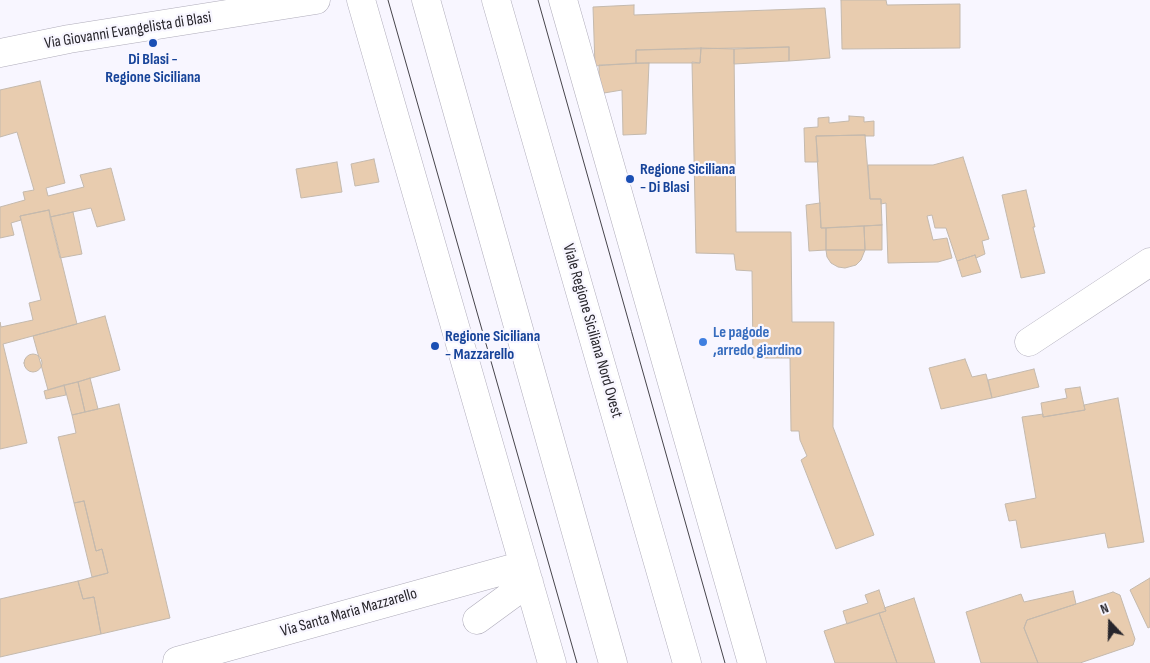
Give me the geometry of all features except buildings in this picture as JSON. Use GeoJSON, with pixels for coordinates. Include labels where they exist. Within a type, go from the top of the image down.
{"type":"FeatureCollection","features":[{"type":"Feature","properties":{"kind":"street","name":"Via Giovanni Evangelista di Blasi"},"geometry":{"type":"LineString","coordinates":[[0,54],[69,40],[316,0]]}},
{"type":"Feature","properties":{"kind":"street"},"geometry":{"type":"LineString","coordinates":[[361,0],[552,663]]}},
{"type":"Feature","properties":{"kind":"street"},"geometry":{"type":"LineString","coordinates":[[426,0],[613,663]]}},
{"type":"Feature","properties":{"kind":"street","name":"Viale Regione Siciliana Nord Ovest"},"geometry":{"type":"LineString","coordinates":[[496,0],[687,663]]}},
{"type":"Feature","properties":{"kind":"street"},"geometry":{"type":"LineString","coordinates":[[563,0],[752,663]]}},
{"type":"Feature","properties":{"kind":"street"},"geometry":{"type":"LineString","coordinates":[[1028,342],[1150,262]]}},
{"type":"Feature","properties":{"kind":"street"},"geometry":{"type":"LineString","coordinates":[[477,620],[526,573]]}},
{"type":"Feature","properties":{"kind":"street","name":"Via Santa Maria Mazzarello"},"geometry":{"type":"LineString","coordinates":[[177,663],[177,661],[526,573]]}},
{"type":"Feature","properties":{"kind":"tram line"},"geometry":{"type":"LineString","coordinates":[[388,0],[577,663]]}},
{"type":"Feature","properties":{"kind":"tram line"},"geometry":{"type":"LineString","coordinates":[[538,0],[725,663]]}},
{"type":"Feature","properties":{"kind":"place","name":"Di Blasi - Regione Siciliana"},"geometry":{"type":"Point","coordinates":[153,43]}},
{"type":"Feature","properties":{"kind":"place","name":"Regione Siciliana - Di Blasi"},"geometry":{"type":"Point","coordinates":[630,179]}},
{"type":"Feature","properties":{"kind":"place","name":"Le pagode ,arredo giardino"},"geometry":{"type":"Point","coordinates":[703,342]}},
{"type":"Feature","properties":{"kind":"place","name":"Regione Siciliana - Mazzarello"},"geometry":{"type":"Point","coordinates":[435,346]}}]}
